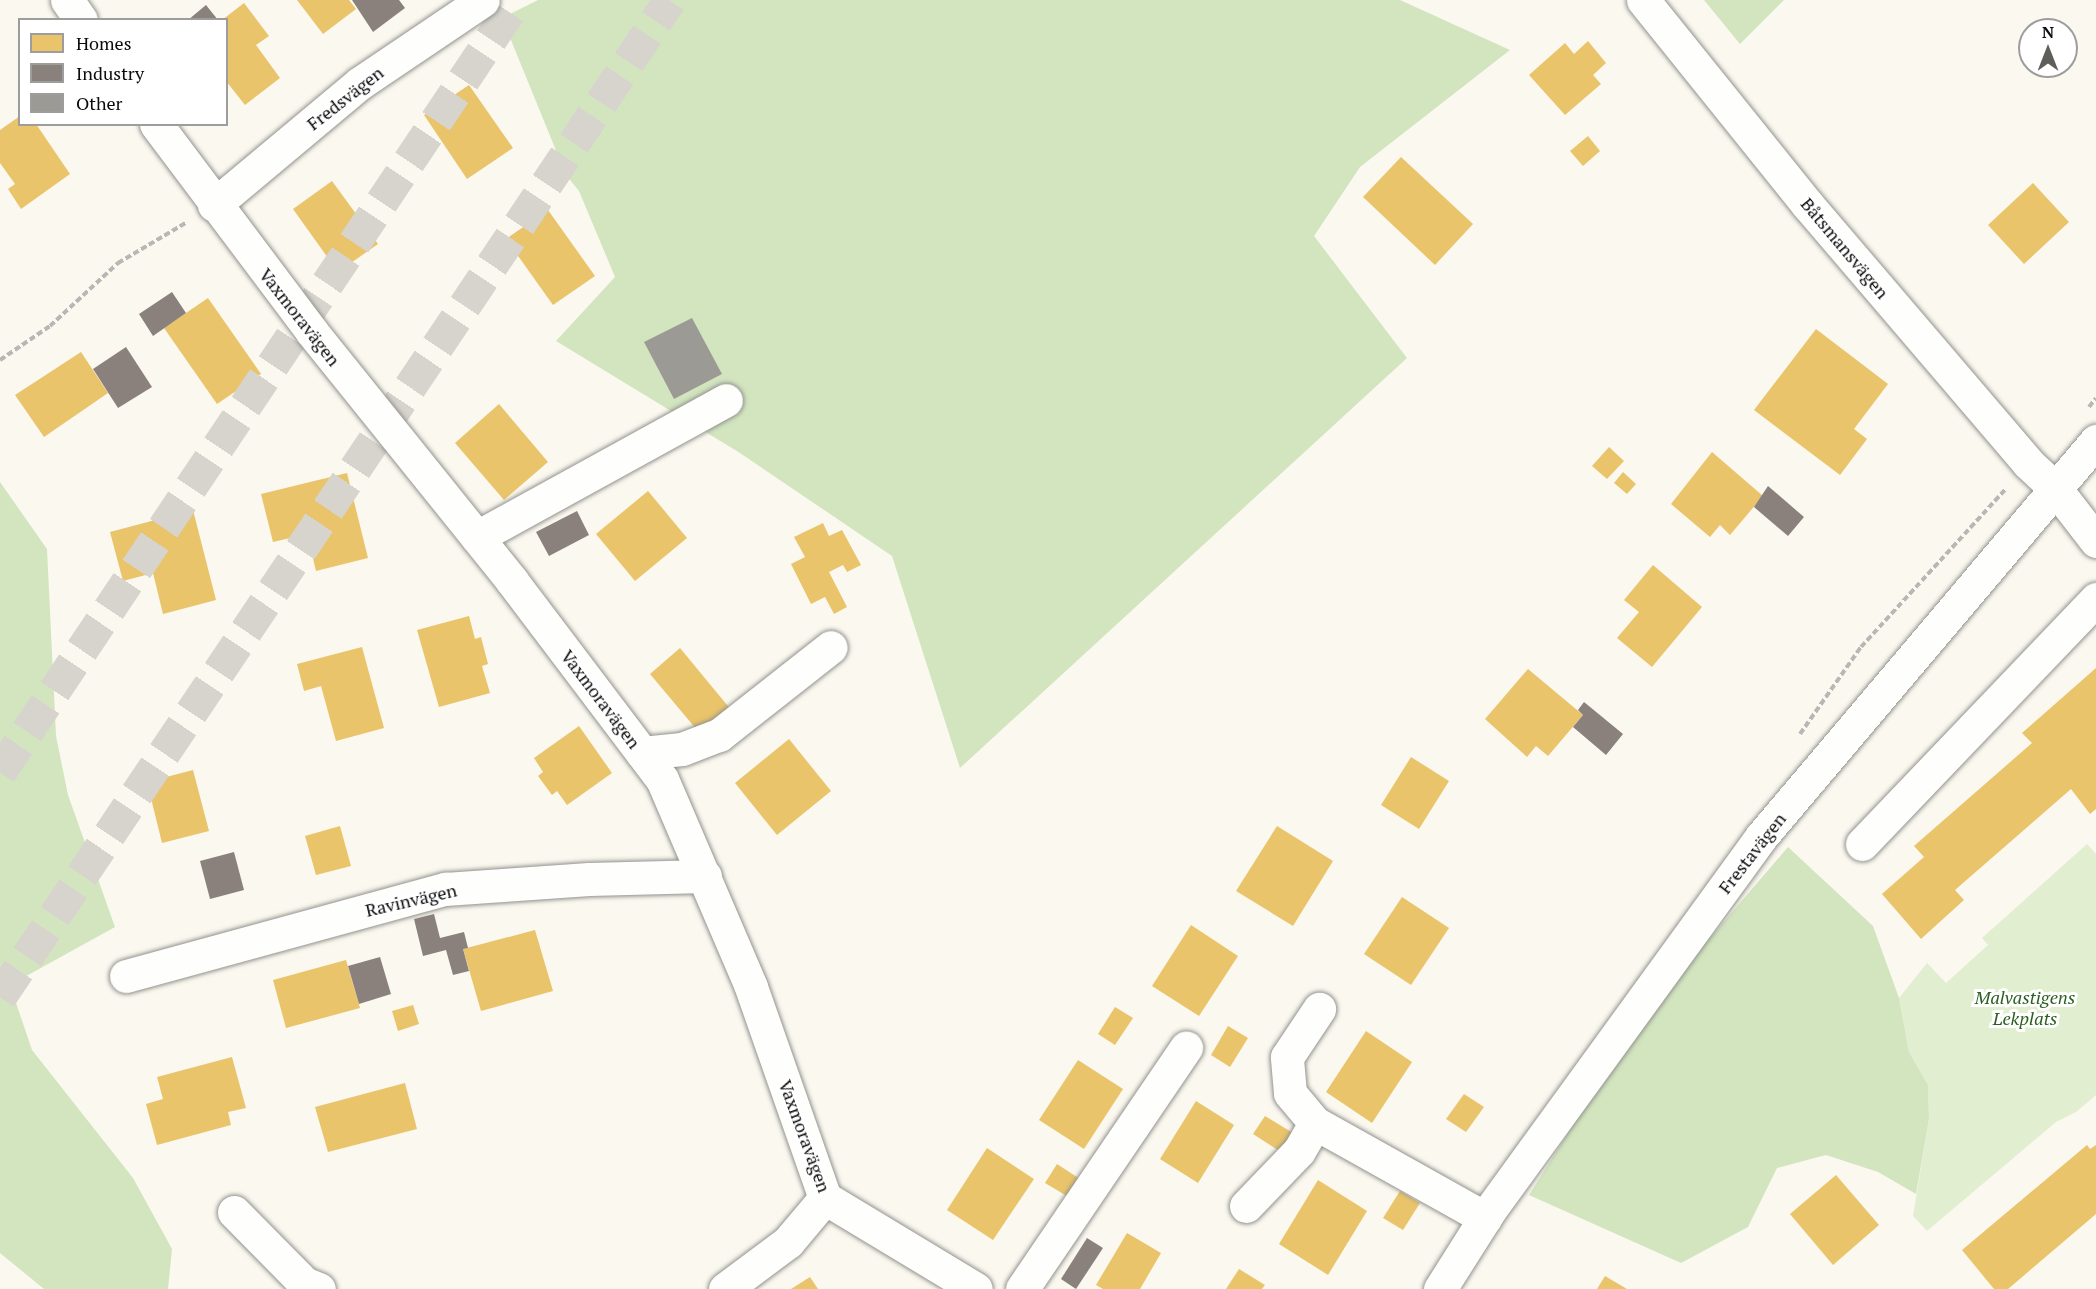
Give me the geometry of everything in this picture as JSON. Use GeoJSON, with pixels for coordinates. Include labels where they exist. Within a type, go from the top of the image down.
{"type":"FeatureCollection","features":[{"type":"Feature","properties":{"kind":"street"},"geometry":{"type":"LineString","coordinates":[[67,0],[80,18]]}},
{"type":"Feature","properties":{"kind":"street","name":"Fredsvägen"},"geometry":{"type":"LineString","coordinates":[[214,205],[360,83],[483,0]]}},
{"type":"Feature","properties":{"kind":"street","name":"Båtsmansvägen"},"geometry":{"type":"LineString","coordinates":[[1642,0],[1807,204],[2028,463],[2055,488],[2096,541]]}},
{"type":"Feature","properties":{"kind":"street","name":"Vaxmoravägen"},"geometry":{"type":"LineString","coordinates":[[157,126],[214,205],[477,537],[662,779],[751,987],[825,1198],[976,1289]]}},
{"type":"Feature","properties":{"kind":"street"},"geometry":{"type":"LineString","coordinates":[[477,537],[726,400]]}},
{"type":"Feature","properties":{"kind":"street","name":"Frestavägen"},"geometry":{"type":"LineString","coordinates":[[1440,1289],[1485,1218],[1761,837],[2096,441]]}},
{"type":"Feature","properties":{"kind":"street"},"geometry":{"type":"LineString","coordinates":[[1862,844],[2096,599]]}},
{"type":"Feature","properties":{"kind":"street"},"geometry":{"type":"LineString","coordinates":[[642,753],[692,747],[719,735],[831,647]]}},
{"type":"Feature","properties":{"kind":"street","name":"Ravinvägen"},"geometry":{"type":"LineString","coordinates":[[126,976],[445,889],[590,879],[705,876]]}},
{"type":"Feature","properties":{"kind":"street"},"geometry":{"type":"LineString","coordinates":[[1319,1009],[1287,1057],[1290,1093],[1315,1123],[1485,1218]]}},
{"type":"Feature","properties":{"kind":"street"},"geometry":{"type":"LineString","coordinates":[[1022,1289],[1186,1048]]}},
{"type":"Feature","properties":{"kind":"street"},"geometry":{"type":"LineString","coordinates":[[1246,1206],[1299,1151],[1315,1123]]}},
{"type":"Feature","properties":{"kind":"street"},"geometry":{"type":"LineString","coordinates":[[725,1289],[788,1242],[825,1198]]}},
{"type":"Feature","properties":{"kind":"street"},"geometry":{"type":"LineString","coordinates":[[234,1212],[304,1283],[319,1289]]}},
{"type":"Feature","properties":{"kind":"path"},"geometry":{"type":"LineString","coordinates":[[0,360],[50,326],[118,263],[214,205]]}},
{"type":"Feature","properties":{"kind":"green space"},"geometry":{"type":"Polygon","coordinates":[[[538,0],[1400,0],[1510,50],[1360,167],[1314,236],[1407,358],[960,768],[892,556],[740,453],[556,341],[615,277],[579,191],[566,175],[502,18],[538,0]]]}},
{"type":"Feature","properties":{"kind":"green space"},"geometry":{"type":"Polygon","coordinates":[[[1704,0],[1784,0],[1740,44],[1704,0]]]}},
{"type":"Feature","properties":{"kind":"green space"},"geometry":{"type":"Polygon","coordinates":[[[0,482],[47,549],[56,736],[68,795],[115,927],[10,985],[32,1050],[133,1178],[172,1249],[168,1289],[44,1289],[0,1253],[0,482]]]}},
{"type":"Feature","properties":{"kind":"green space","name":"Malvastigens Lekplats"},"geometry":{"type":"Polygon","coordinates":[[[2087,844],[2096,854],[2096,1095],[2076,1112],[2056,1122],[1927,1231],[1913,1216],[1929,1119],[1928,1085],[1909,1052],[1899,998],[1927,963],[1946,983],[1988,945],[1982,938],[2087,844]]]}},
{"type":"Feature","properties":{"kind":"green space"},"geometry":{"type":"Polygon","coordinates":[[[1788,847],[1873,926],[1899,998],[1909,1052],[1928,1085],[1929,1119],[1916,1194],[1878,1172],[1826,1155],[1777,1168],[1748,1227],[1681,1263],[1529,1195],[1575,1122],[1680,973],[1788,847]]]}},
{"type":"Feature","properties":{"kind":"building: Homes"},"geometry":{"type":"Polygon","coordinates":[[[297,0],[349,0],[356,9],[323,34],[297,0]]]}},
{"type":"Feature","properties":{"kind":"building: Homes"},"geometry":{"type":"Polygon","coordinates":[[[244,3],[269,36],[256,45],[280,78],[245,105],[228,84],[228,18],[225,18],[244,3]]]}},
{"type":"Feature","properties":{"kind":"building: Homes"},"geometry":{"type":"Polygon","coordinates":[[[1588,41],[1606,63],[1593,75],[1601,84],[1565,115],[1529,75],[1565,43],[1574,54],[1588,41]]]}},
{"type":"Feature","properties":{"kind":"building: Homes"},"geometry":{"type":"Polygon","coordinates":[[[469,85],[513,148],[467,179],[424,115],[469,85]]]}},
{"type":"Feature","properties":{"kind":"building: Homes"},"geometry":{"type":"Polygon","coordinates":[[[18,117],[18,126],[37,126],[70,174],[21,209],[8,189],[15,184],[0,163],[0,130],[18,117]]]}},
{"type":"Feature","properties":{"kind":"building: Homes"},"geometry":{"type":"Polygon","coordinates":[[[1588,136],[1600,151],[1583,166],[1570,151],[1588,136]]]}},
{"type":"Feature","properties":{"kind":"building: Homes"},"geometry":{"type":"Polygon","coordinates":[[[1401,157],[1473,224],[1435,265],[1363,197],[1401,157]]]}},
{"type":"Feature","properties":{"kind":"building: Homes"},"geometry":{"type":"Polygon","coordinates":[[[332,181],[378,244],[338,272],[293,209],[332,181]]]}},
{"type":"Feature","properties":{"kind":"building: Homes"},"geometry":{"type":"Polygon","coordinates":[[[2033,183],[2069,222],[2024,264],[1988,225],[2033,183]]]}},
{"type":"Feature","properties":{"kind":"building: Homes"},"geometry":{"type":"Polygon","coordinates":[[[548,210],[595,276],[553,305],[506,239],[548,210]]]}},
{"type":"Feature","properties":{"kind":"building: Homes"},"geometry":{"type":"Polygon","coordinates":[[[208,298],[261,374],[217,404],[164,328],[208,298]]]}},
{"type":"Feature","properties":{"kind":"building: Homes"},"geometry":{"type":"Polygon","coordinates":[[[1816,329],[1888,384],[1854,429],[1867,439],[1840,475],[1754,410],[1816,329]]]}},
{"type":"Feature","properties":{"kind":"building: Homes"},"geometry":{"type":"Polygon","coordinates":[[[81,352],[108,393],[44,437],[15,395],[81,352]]]}},
{"type":"Feature","properties":{"kind":"building: Homes"},"geometry":{"type":"Polygon","coordinates":[[[499,404],[548,462],[504,500],[455,443],[499,404]]]}},
{"type":"Feature","properties":{"kind":"building: Homes"},"geometry":{"type":"Polygon","coordinates":[[[1609,447],[1624,461],[1607,479],[1592,466],[1609,447]]]}},
{"type":"Feature","properties":{"kind":"building: Homes"},"geometry":{"type":"Polygon","coordinates":[[[1712,452],[1763,496],[1730,535],[1720,525],[1710,537],[1671,504],[1712,452]]]}},
{"type":"Feature","properties":{"kind":"building: Homes"},"geometry":{"type":"Polygon","coordinates":[[[1623,472],[1636,484],[1627,494],[1614,483],[1623,472]]]}},
{"type":"Feature","properties":{"kind":"building: Homes"},"geometry":{"type":"Polygon","coordinates":[[[347,473],[368,558],[316,571],[307,534],[273,542],[261,494],[347,473]]]}},
{"type":"Feature","properties":{"kind":"building: Homes"},"geometry":{"type":"Polygon","coordinates":[[[648,491],[687,538],[635,581],[596,534],[648,491]]]}},
{"type":"Feature","properties":{"kind":"building: Homes"},"geometry":{"type":"Polygon","coordinates":[[[193,510],[216,600],[163,614],[153,573],[123,581],[110,532],[193,510]]]}},
{"type":"Feature","properties":{"kind":"building: Homes"},"geometry":{"type":"Polygon","coordinates":[[[823,523],[829,536],[842,530],[861,565],[847,572],[843,565],[829,572],[847,607],[834,614],[825,597],[811,604],[791,564],[805,557],[794,537],[823,523]]]}},
{"type":"Feature","properties":{"kind":"building: Homes"},"geometry":{"type":"Polygon","coordinates":[[[1653,565],[1702,607],[1652,667],[1617,638],[1639,612],[1624,600],[1653,565]]]}},
{"type":"Feature","properties":{"kind":"building: Homes"},"geometry":{"type":"Polygon","coordinates":[[[469,616],[475,639],[481,637],[488,664],[482,666],[490,693],[439,707],[417,630],[469,616]]]}},
{"type":"Feature","properties":{"kind":"building: Homes"},"geometry":{"type":"Polygon","coordinates":[[[362,647],[384,728],[336,741],[321,686],[304,691],[297,664],[362,647]]]}},
{"type":"Feature","properties":{"kind":"building: Homes"},"geometry":{"type":"Polygon","coordinates":[[[680,648],[732,711],[702,736],[650,674],[680,648]]]}},
{"type":"Feature","properties":{"kind":"building: Homes"},"geometry":{"type":"Polygon","coordinates":[[[2096,668],[2096,809],[2090,814],[2071,789],[1955,890],[1964,900],[1921,939],[1882,894],[1924,857],[1914,846],[2032,743],[2022,733],[2096,668]]]}},
{"type":"Feature","properties":{"kind":"building: Homes"},"geometry":{"type":"Polygon","coordinates":[[[1528,669],[1583,715],[1548,756],[1536,746],[1527,757],[1485,719],[1528,669]]]}},
{"type":"Feature","properties":{"kind":"building: Homes"},"geometry":{"type":"Polygon","coordinates":[[[579,726],[612,773],[567,805],[557,791],[552,795],[538,776],[543,772],[534,758],[579,726]]]}},
{"type":"Feature","properties":{"kind":"building: Homes"},"geometry":{"type":"Polygon","coordinates":[[[789,739],[831,791],[777,835],[735,783],[789,739]]]}},
{"type":"Feature","properties":{"kind":"building: Homes"},"geometry":{"type":"Polygon","coordinates":[[[1411,757],[1449,781],[1419,829],[1381,805],[1411,757]]]}},
{"type":"Feature","properties":{"kind":"building: Homes"},"geometry":{"type":"Polygon","coordinates":[[[193,770],[209,831],[162,843],[147,782],[193,770]]]}},
{"type":"Feature","properties":{"kind":"building: Homes"},"geometry":{"type":"Polygon","coordinates":[[[340,826],[351,866],[316,875],[305,836],[340,826]]]}},
{"type":"Feature","properties":{"kind":"building: Homes"},"geometry":{"type":"Polygon","coordinates":[[[1277,826],[1333,861],[1293,926],[1236,891],[1277,826]]]}},
{"type":"Feature","properties":{"kind":"building: Homes"},"geometry":{"type":"Polygon","coordinates":[[[1402,897],[1449,928],[1411,985],[1364,954],[1402,897]]]}},
{"type":"Feature","properties":{"kind":"building: Homes"},"geometry":{"type":"Polygon","coordinates":[[[1191,925],[1238,956],[1199,1016],[1152,986],[1191,925]]]}},
{"type":"Feature","properties":{"kind":"building: Homes"},"geometry":{"type":"Polygon","coordinates":[[[535,930],[553,991],[481,1011],[463,949],[535,930]]]}},
{"type":"Feature","properties":{"kind":"building: Homes"},"geometry":{"type":"Polygon","coordinates":[[[346,960],[360,1008],[286,1028],[273,980],[346,960]]]}},
{"type":"Feature","properties":{"kind":"building: Homes"},"geometry":{"type":"Polygon","coordinates":[[[413,1005],[419,1024],[398,1031],[392,1011],[413,1005]]]}},
{"type":"Feature","properties":{"kind":"building: Homes"},"geometry":{"type":"Polygon","coordinates":[[[1115,1007],[1133,1018],[1115,1045],[1098,1034],[1115,1007]]]}},
{"type":"Feature","properties":{"kind":"building: Homes"},"geometry":{"type":"Polygon","coordinates":[[[1228,1026],[1248,1038],[1230,1067],[1211,1055],[1228,1026]]]}},
{"type":"Feature","properties":{"kind":"building: Homes"},"geometry":{"type":"Polygon","coordinates":[[[1366,1031],[1412,1062],[1372,1123],[1326,1092],[1366,1031]]]}},
{"type":"Feature","properties":{"kind":"building: Homes"},"geometry":{"type":"Polygon","coordinates":[[[232,1057],[246,1108],[228,1112],[231,1125],[157,1145],[146,1104],[163,1099],[157,1077],[232,1057]]]}},
{"type":"Feature","properties":{"kind":"building: Homes"},"geometry":{"type":"Polygon","coordinates":[[[1078,1060],[1123,1089],[1084,1149],[1039,1120],[1078,1060]]]}},
{"type":"Feature","properties":{"kind":"building: Homes"},"geometry":{"type":"Polygon","coordinates":[[[405,1083],[417,1129],[328,1152],[315,1107],[405,1083]]]}},
{"type":"Feature","properties":{"kind":"building: Homes"},"geometry":{"type":"Polygon","coordinates":[[[1464,1094],[1484,1107],[1466,1132],[1446,1119],[1464,1094]]]}},
{"type":"Feature","properties":{"kind":"building: Homes"},"geometry":{"type":"Polygon","coordinates":[[[1196,1101],[1234,1125],[1198,1183],[1160,1159],[1196,1101]]]}},
{"type":"Feature","properties":{"kind":"building: Homes"},"geometry":{"type":"Polygon","coordinates":[[[1265,1116],[1293,1133],[1281,1152],[1253,1134],[1265,1116]]]}},
{"type":"Feature","properties":{"kind":"building: Homes"},"geometry":{"type":"Polygon","coordinates":[[[2087,1145],[2090,1149],[2096,1145],[2096,1214],[2008,1289],[1994,1289],[1962,1250],[2087,1145]]]}},
{"type":"Feature","properties":{"kind":"building: Homes"},"geometry":{"type":"Polygon","coordinates":[[[987,1148],[1034,1179],[993,1240],[947,1210],[987,1148]]]}},
{"type":"Feature","properties":{"kind":"building: Homes"},"geometry":{"type":"Polygon","coordinates":[[[1057,1164],[1083,1181],[1072,1199],[1045,1183],[1057,1164]]]}},
{"type":"Feature","properties":{"kind":"building: Homes"},"geometry":{"type":"Polygon","coordinates":[[[1836,1175],[1879,1225],[1833,1265],[1790,1214],[1836,1175]]]}},
{"type":"Feature","properties":{"kind":"building: Homes"},"geometry":{"type":"Polygon","coordinates":[[[1318,1180],[1367,1211],[1328,1275],[1279,1244],[1318,1180]]]}},
{"type":"Feature","properties":{"kind":"building: Homes"},"geometry":{"type":"Polygon","coordinates":[[[1400,1191],[1420,1203],[1403,1230],[1383,1218],[1400,1191]]]}},
{"type":"Feature","properties":{"kind":"building: Homes"},"geometry":{"type":"Polygon","coordinates":[[[1127,1233],[1161,1253],[1140,1289],[1103,1289],[1096,1285],[1127,1233]]]}},
{"type":"Feature","properties":{"kind":"building: Homes"},"geometry":{"type":"Polygon","coordinates":[[[1239,1269],[1265,1285],[1262,1289],[1226,1289],[1239,1269]]]}},
{"type":"Feature","properties":{"kind":"building: Homes"},"geometry":{"type":"Polygon","coordinates":[[[1605,1276],[1627,1289],[1597,1289],[1605,1276]]]}},
{"type":"Feature","properties":{"kind":"building: Homes"},"geometry":{"type":"Polygon","coordinates":[[[810,1277],[818,1289],[791,1289],[810,1277]]]}},
{"type":"Feature","properties":{"kind":"building: Industry"},"geometry":{"type":"Polygon","coordinates":[[[352,0],[399,0],[405,8],[373,32],[352,0]]]}},
{"type":"Feature","properties":{"kind":"building: Industry"},"geometry":{"type":"Polygon","coordinates":[[[206,5],[216,18],[190,18],[206,5]]]}},
{"type":"Feature","properties":{"kind":"building: Industry"},"geometry":{"type":"Polygon","coordinates":[[[172,292],[186,313],[153,336],[139,314],[172,292]]]}},
{"type":"Feature","properties":{"kind":"building: Industry"},"geometry":{"type":"Polygon","coordinates":[[[126,347],[152,387],[118,408],[93,369],[126,347]]]}},
{"type":"Feature","properties":{"kind":"building: Industry"},"geometry":{"type":"Polygon","coordinates":[[[1768,486],[1804,517],[1788,536],[1754,507],[1768,486]]]}},
{"type":"Feature","properties":{"kind":"building: Industry"},"geometry":{"type":"Polygon","coordinates":[[[577,511],[589,535],[549,556],[536,532],[577,511]]]}},
{"type":"Feature","properties":{"kind":"building: Industry"},"geometry":{"type":"Polygon","coordinates":[[[1584,702],[1623,734],[1606,755],[1573,727],[1583,715],[1578,710],[1584,702]]]}},
{"type":"Feature","properties":{"kind":"building: Industry"},"geometry":{"type":"Polygon","coordinates":[[[234,852],[244,890],[210,899],[200,861],[234,852]]]}},
{"type":"Feature","properties":{"kind":"building: Industry"},"geometry":{"type":"Polygon","coordinates":[[[434,914],[440,938],[464,932],[468,948],[463,949],[469,971],[453,975],[446,950],[423,956],[414,919],[434,914]]]}},
{"type":"Feature","properties":{"kind":"building: Industry"},"geometry":{"type":"Polygon","coordinates":[[[380,957],[391,994],[359,1004],[348,966],[380,957]]]}},
{"type":"Feature","properties":{"kind":"building: Industry"},"geometry":{"type":"Polygon","coordinates":[[[1087,1238],[1103,1248],[1076,1289],[1061,1279],[1087,1238]]]}},
{"type":"Feature","properties":{"kind":"building: Other"},"geometry":{"type":"Polygon","coordinates":[[[692,318],[722,374],[674,399],[644,342],[692,318]]]}},
{"type":"Feature","properties":{"kind":"tunnel"},"geometry":{"type":"LineString","coordinates":[[0,772],[517,0]]}},
{"type":"Feature","properties":{"kind":"tunnel"},"geometry":{"type":"LineString","coordinates":[[0,997],[670,0]]}}]}
